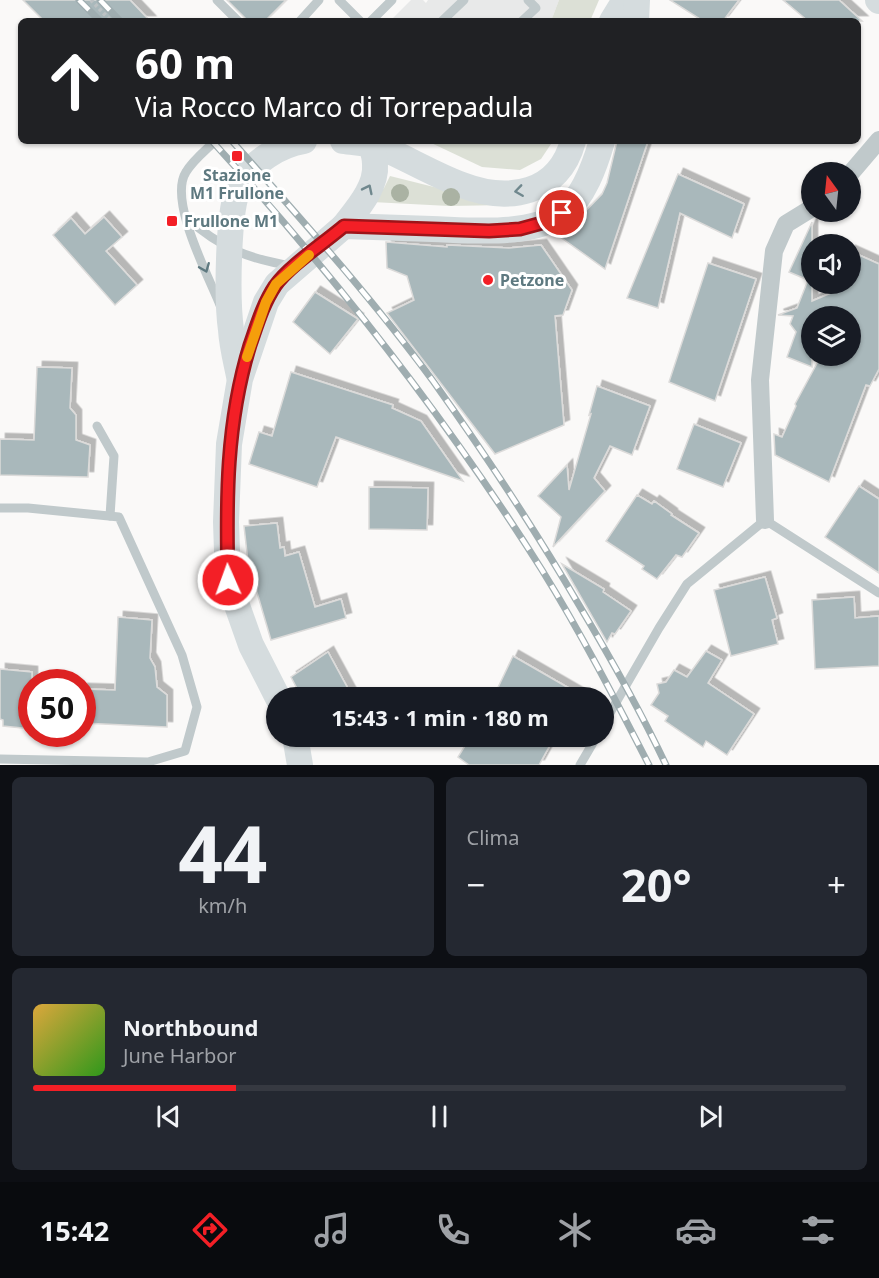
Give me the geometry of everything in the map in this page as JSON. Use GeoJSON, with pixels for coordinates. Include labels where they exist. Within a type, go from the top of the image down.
{"type":"FeatureCollection","features":[{"type":"Feature","properties":{"kind":"main road"},"geometry":{"type":"LineString","coordinates":[[614,18],[625,0]]}},
{"type":"Feature","properties":{"kind":"main road"},"geometry":{"type":"LineString","coordinates":[[636,18],[637,0]]}},
{"type":"Feature","properties":{"kind":"main road"},"geometry":{"type":"LineString","coordinates":[[240,379],[230,329],[230,248],[233,209],[240,184],[258,164],[274,151],[289,144]]}},
{"type":"Feature","properties":{"kind":"main road"},"geometry":{"type":"LineString","coordinates":[[272,687],[251,645],[228,580],[226,522],[229,444],[240,379],[266,302],[276,284],[344,226],[359,206],[374,178],[375,164],[370,144]]}},
{"type":"Feature","properties":{"kind":"main road"},"geometry":{"type":"LineString","coordinates":[[373,144],[465,186],[500,193],[521,192],[537,188],[553,178],[562,169],[572,144]]}},
{"type":"Feature","properties":{"kind":"main road"},"geometry":{"type":"LineString","coordinates":[[344,226],[489,231],[520,229],[542,223],[562,213],[577,198],[587,181],[601,144]]}},
{"type":"Feature","properties":{"kind":"main road"},"geometry":{"type":"LineString","coordinates":[[297,747],[300,765]]}},
{"type":"Feature","properties":{"kind":"street"},"geometry":{"type":"LineString","coordinates":[[860,162],[879,140]]}},
{"type":"Feature","properties":{"kind":"street"},"geometry":{"type":"LineString","coordinates":[[765,519],[760,380],[774,251],[786,224],[801,215]]}},
{"type":"Feature","properties":{"kind":"lane"},"geometry":{"type":"LineString","coordinates":[[217,0],[235,18]]}},
{"type":"Feature","properties":{"kind":"lane"},"geometry":{"type":"LineString","coordinates":[[303,18],[319,0]]}},
{"type":"Feature","properties":{"kind":"lane"},"geometry":{"type":"LineString","coordinates":[[339,0],[357,18]]}},
{"type":"Feature","properties":{"kind":"lane"},"geometry":{"type":"LineString","coordinates":[[374,18],[392,0]]}},
{"type":"Feature","properties":{"kind":"lane"},"geometry":{"type":"LineString","coordinates":[[445,18],[464,0]]}},
{"type":"Feature","properties":{"kind":"lane"},"geometry":{"type":"LineString","coordinates":[[525,18],[536,8],[528,0]]}},
{"type":"Feature","properties":{"kind":"lane"},"geometry":{"type":"LineString","coordinates":[[212,144],[186,171],[180,185],[183,214],[230,329]]}},
{"type":"Feature","properties":{"kind":"lane"},"geometry":{"type":"LineString","coordinates":[[183,214],[202,232],[230,248],[258,260],[295,267]]}},
{"type":"Feature","properties":{"kind":"lane"},"geometry":{"type":"LineString","coordinates":[[97,426],[114,456],[110,516]]}},
{"type":"Feature","properties":{"kind":"lane"},"geometry":{"type":"LineString","coordinates":[[0,508],[28,508],[119,517],[182,656],[197,707],[185,751],[148,762],[0,759]]}},
{"type":"Feature","properties":{"kind":"lane"},"geometry":{"type":"LineString","coordinates":[[614,707],[687,584],[765,519],[879,592]]}},
{"type":"Feature","properties":{"kind":"lane"},"geometry":{"type":"LineString","coordinates":[[580,765],[591,747]]}},
{"type":"Feature","properties":{"kind":"path"},"geometry":{"type":"LineString","coordinates":[[91,0],[108,18]]}},
{"type":"Feature","properties":{"kind":"shaded area"},"geometry":{"type":"Polygon","coordinates":[[[411,0],[423,0],[426,3],[428,0],[559,0],[552,18],[393,18],[411,0]]]}},
{"type":"Feature","properties":{"kind":"shaded area"},"geometry":{"type":"Polygon","coordinates":[[[559,0],[599,0],[591,18],[552,18],[559,0]]]}},
{"type":"Feature","properties":{"kind":"shaded area"},"geometry":{"type":"Polygon","coordinates":[[[433,144],[551,144],[541,159],[520,170],[482,167],[433,144]]]}},
{"type":"Feature","properties":{"kind":"shaded area"},"geometry":{"type":"Polygon","coordinates":[[[390,176],[506,205],[449,206],[372,202],[384,188],[390,176]]]}},
{"type":"Feature","properties":{"kind":"building"},"geometry":{"type":"Polygon","coordinates":[[[23,0],[130,0],[147,18],[41,18],[23,0]]]}},
{"type":"Feature","properties":{"kind":"building"},"geometry":{"type":"Polygon","coordinates":[[[227,0],[286,0],[268,18],[245,18],[227,0]]]}},
{"type":"Feature","properties":{"kind":"building"},"geometry":{"type":"Polygon","coordinates":[[[670,0],[739,0],[725,18],[698,18],[670,0]]]}},
{"type":"Feature","properties":{"kind":"building"},"geometry":{"type":"Polygon","coordinates":[[[783,0],[839,0],[859,18],[804,18],[783,0]]]}},
{"type":"Feature","properties":{"kind":"building"},"geometry":{"type":"Polygon","coordinates":[[[616,144],[647,144],[605,269],[556,234],[573,224],[602,194],[616,144]]]}},
{"type":"Feature","properties":{"kind":"building"},"geometry":{"type":"Polygon","coordinates":[[[678,174],[744,204],[732,238],[680,213],[658,308],[627,298],[678,174]]]}},
{"type":"Feature","properties":{"kind":"building"},"geometry":{"type":"Polygon","coordinates":[[[104,217],[122,237],[106,251],[137,285],[115,305],[53,235],[71,218],[85,234],[104,217]]]}},
{"type":"Feature","properties":{"kind":"building"},"geometry":{"type":"Polygon","coordinates":[[[812,222],[812,234],[806,234],[812,222]]]}},
{"type":"Feature","properties":{"kind":"building"},"geometry":{"type":"Polygon","coordinates":[[[386,242],[447,247],[447,245],[509,248],[541,245],[572,290],[563,315],[555,316],[564,425],[495,454],[387,313],[414,300],[407,276],[387,268],[386,242]]]}},
{"type":"Feature","properties":{"kind":"building"},"geometry":{"type":"Polygon","coordinates":[[[801,246],[801,277],[789,272],[801,246]]]}},
{"type":"Feature","properties":{"kind":"building"},"geometry":{"type":"Polygon","coordinates":[[[861,256],[879,264],[879,369],[870,386],[866,385],[829,482],[775,455],[774,434],[782,437],[795,404],[816,366],[861,366],[861,306],[801,306],[801,363],[787,357],[796,332],[790,324],[793,316],[778,315],[797,308],[802,294],[812,294],[812,301],[829,294],[861,294],[861,256]]]}},
{"type":"Feature","properties":{"kind":"building"},"geometry":{"type":"Polygon","coordinates":[[[708,263],[756,279],[715,401],[669,382],[708,263]]]}},
{"type":"Feature","properties":{"kind":"building"},"geometry":{"type":"Polygon","coordinates":[[[315,292],[358,319],[330,354],[293,322],[315,292]]]}},
{"type":"Feature","properties":{"kind":"building"},"geometry":{"type":"Polygon","coordinates":[[[37,367],[72,368],[70,408],[76,415],[76,440],[90,445],[88,477],[0,475],[0,439],[34,440],[37,367]]]}},
{"type":"Feature","properties":{"kind":"building"},"geometry":{"type":"Polygon","coordinates":[[[291,372],[393,405],[392,408],[421,421],[463,481],[336,437],[317,487],[249,464],[259,432],[272,436],[291,372]]]}},
{"type":"Feature","properties":{"kind":"building"},"geometry":{"type":"Polygon","coordinates":[[[597,386],[650,406],[632,455],[610,446],[594,478],[605,491],[553,547],[561,517],[538,496],[567,465],[569,490],[597,386]]]}},
{"type":"Feature","properties":{"kind":"building"},"geometry":{"type":"Polygon","coordinates":[[[694,424],[741,443],[723,487],[677,469],[694,424]]]}},
{"type":"Feature","properties":{"kind":"building"},"geometry":{"type":"Polygon","coordinates":[[[859,486],[879,499],[879,573],[825,537],[859,486]]]}},
{"type":"Feature","properties":{"kind":"building"},"geometry":{"type":"Polygon","coordinates":[[[369,487],[428,488],[427,530],[369,529],[369,487]]]}},
{"type":"Feature","properties":{"kind":"building"},"geometry":{"type":"Polygon","coordinates":[[[637,495],[652,504],[654,501],[699,533],[682,557],[676,555],[657,579],[642,569],[644,566],[606,541],[637,495]]]}},
{"type":"Feature","properties":{"kind":"building"},"geometry":{"type":"Polygon","coordinates":[[[277,523],[280,548],[284,547],[285,556],[299,552],[315,607],[341,599],[346,618],[271,640],[248,562],[244,526],[277,523]]]}},
{"type":"Feature","properties":{"kind":"building"},"geometry":{"type":"Polygon","coordinates":[[[562,564],[604,589],[603,592],[631,611],[607,642],[562,564]]]}},
{"type":"Feature","properties":{"kind":"building"},"geometry":{"type":"Polygon","coordinates":[[[765,577],[777,618],[772,620],[778,644],[731,656],[714,590],[765,577]]]}},
{"type":"Feature","properties":{"kind":"building"},"geometry":{"type":"Polygon","coordinates":[[[854,597],[855,618],[879,616],[879,666],[815,669],[812,600],[854,597]]]}},
{"type":"Feature","properties":{"kind":"building"},"geometry":{"type":"Polygon","coordinates":[[[118,617],[152,620],[150,658],[155,667],[157,687],[167,695],[167,727],[96,724],[96,689],[115,690],[118,617]]]}},
{"type":"Feature","properties":{"kind":"building"},"geometry":{"type":"Polygon","coordinates":[[[706,651],[722,660],[708,683],[754,714],[727,755],[706,741],[703,747],[665,721],[668,716],[651,705],[659,693],[657,684],[666,682],[674,670],[687,677],[706,651]]]}},
{"type":"Feature","properties":{"kind":"building"},"geometry":{"type":"Polygon","coordinates":[[[328,652],[347,687],[296,687],[291,677],[328,652]]]}},
{"type":"Feature","properties":{"kind":"building"},"geometry":{"type":"Polygon","coordinates":[[[513,656],[567,687],[498,687],[513,656]]]}},
{"type":"Feature","properties":{"kind":"building"},"geometry":{"type":"Polygon","coordinates":[[[0,669],[18,671],[18,728],[3,726],[3,720],[0,719],[0,669]]]}},
{"type":"Feature","properties":{"kind":"building"},"geometry":{"type":"Polygon","coordinates":[[[464,747],[549,747],[539,765],[469,765],[458,757],[464,747]]]}},
{"type":"Feature","properties":{"kind":"railway"},"geometry":{"type":"LineString","coordinates":[[79,0],[97,18]]}},
{"type":"Feature","properties":{"kind":"railway"},"geometry":{"type":"LineString","coordinates":[[100,0],[117,18]]}},
{"type":"Feature","properties":{"kind":"railway"},"geometry":{"type":"LineString","coordinates":[[215,144],[344,295],[467,457],[542,570],[597,666],[649,765]]}},
{"type":"Feature","properties":{"kind":"railway"},"geometry":{"type":"LineString","coordinates":[[235,144],[360,289],[452,408],[562,576],[602,644],[666,765]]}},
{"type":"Feature","properties":{"kind":"slow traffic"},"geometry":{"type":"LineString","coordinates":[[247,357],[266,302],[276,284],[309,255]]}},
{"type":"Feature","properties":{"kind":"place","name":"Stazione M1 Frullone"},"geometry":{"type":"Point","coordinates":[237,156]}},
{"type":"Feature","properties":{"kind":"place","name":"Frullone M1"},"geometry":{"type":"Point","coordinates":[172,221]}},
{"type":"Feature","properties":{"kind":"place","name":"Petzone"},"geometry":{"type":"Point","coordinates":[488,280]}},
{"type":"Feature","properties":{"kind":"route"},"geometry":{"type":"LineString","coordinates":[[228,580],[226,522],[229,444],[239,383],[266,302],[276,284],[344,226],[489,231],[520,229],[542,223],[562,213]]}}]}
